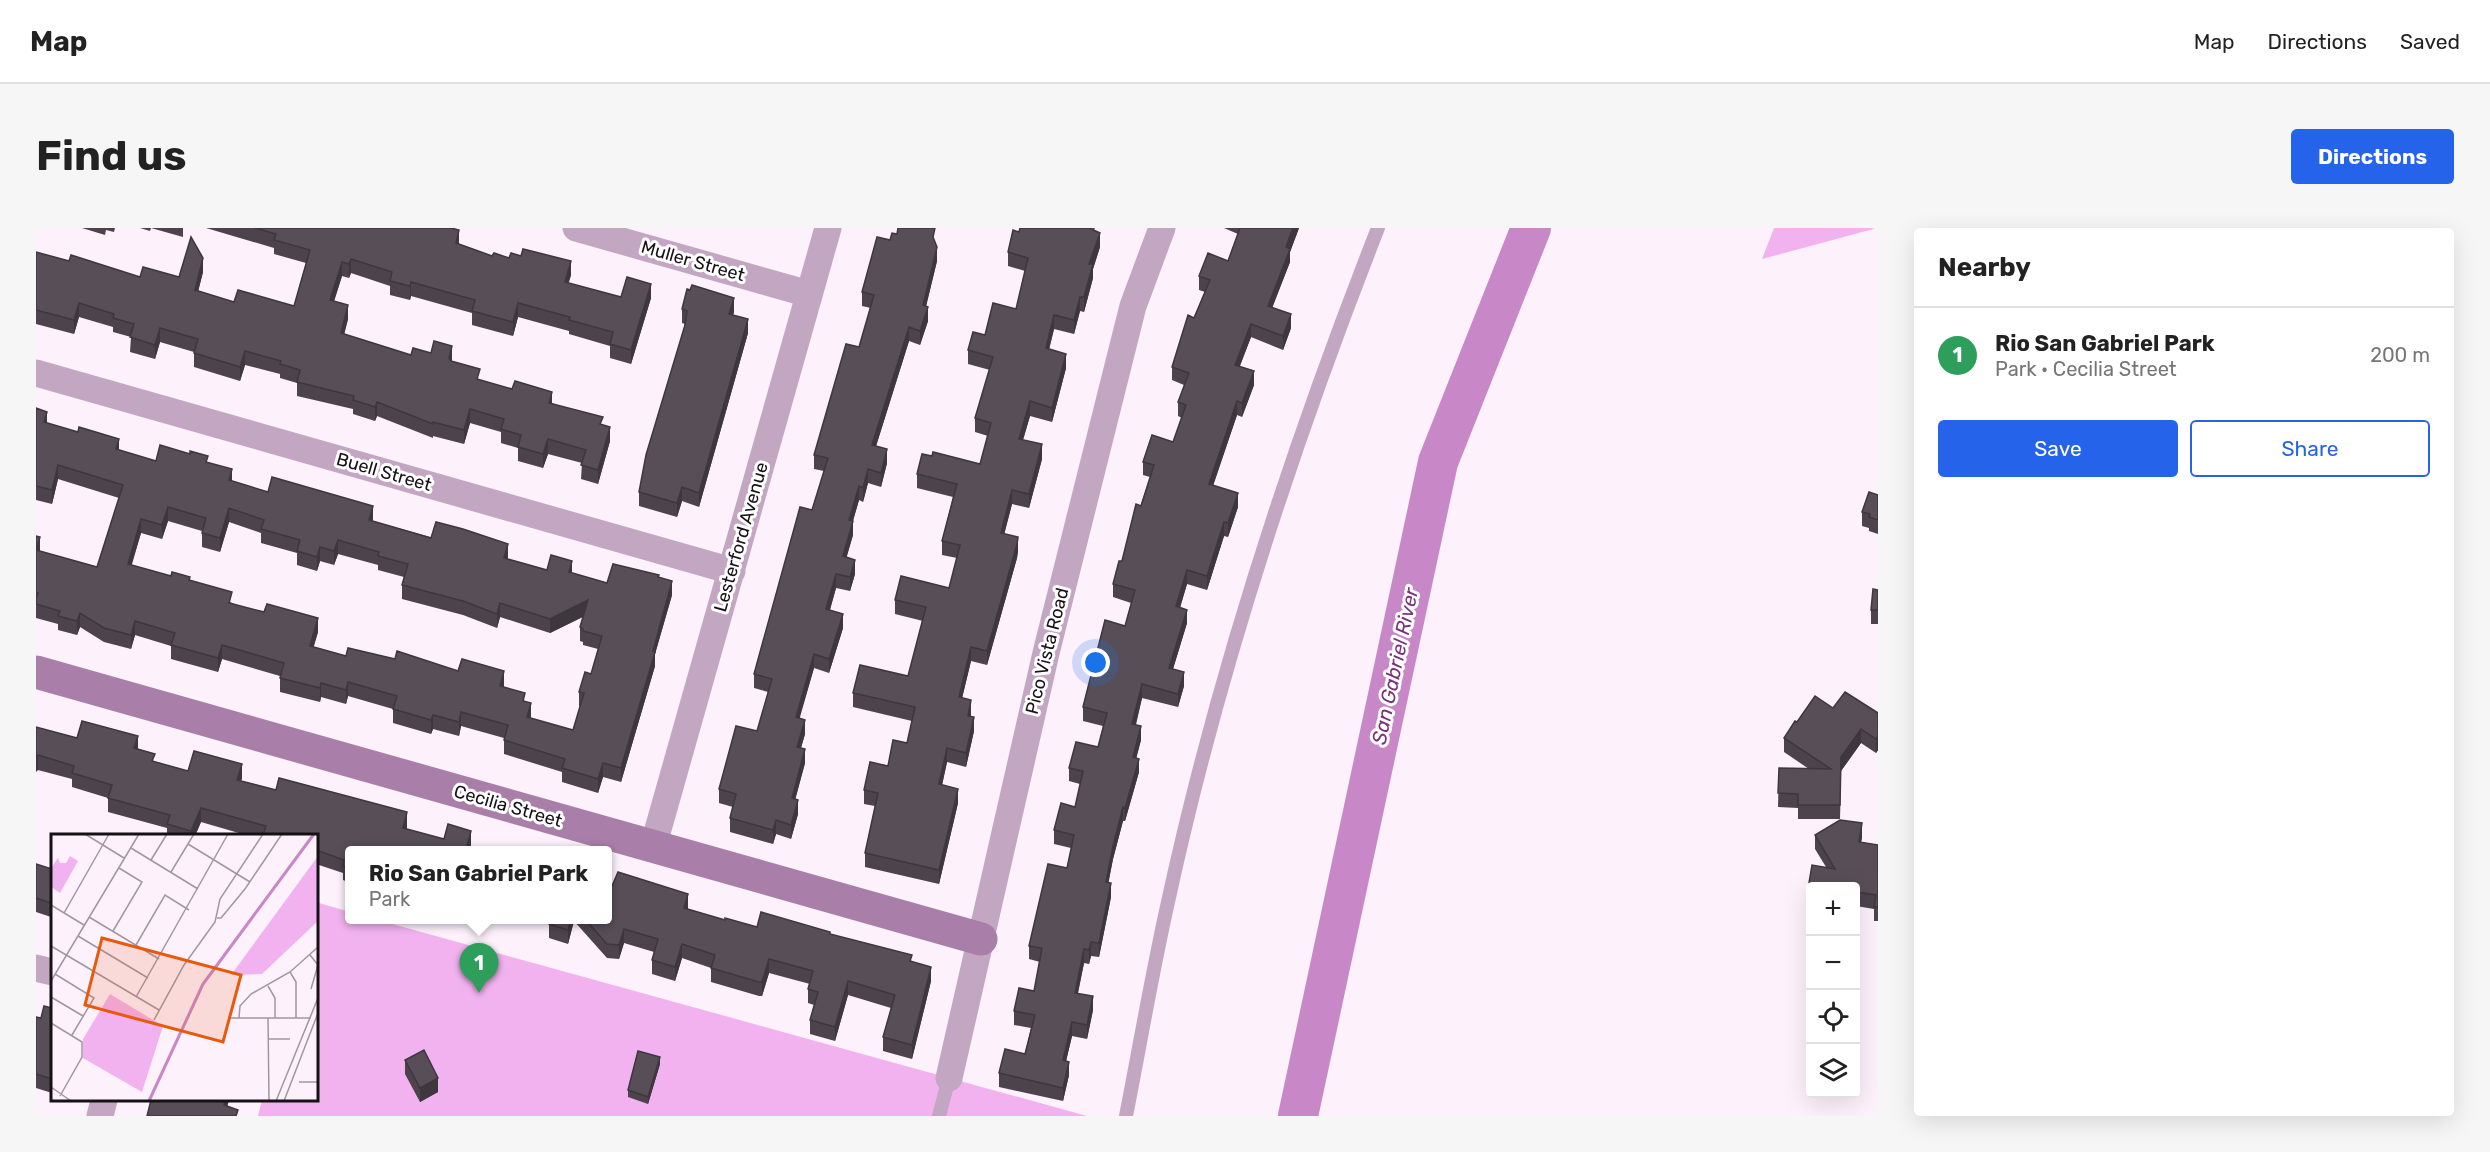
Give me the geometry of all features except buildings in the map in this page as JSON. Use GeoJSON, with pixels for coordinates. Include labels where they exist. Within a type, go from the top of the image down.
{"type":"FeatureCollection","features":[{"type":"Feature","properties":{"kind":"street","name":"Muller Street"},"geometry":{"type":"LineString","coordinates":[[576,228],[809,294]]}},
{"type":"Feature","properties":{"kind":"street","name":"Lesterford Avenue"},"geometry":{"type":"LineString","coordinates":[[653,847],[828,228]]}},
{"type":"Feature","properties":{"kind":"street","name":"Pico Vista Road"},"geometry":{"type":"LineString","coordinates":[[949,1078],[1040,676],[1133,306],[1162,228]]}},
{"type":"Feature","properties":{"kind":"street","name":"Buell Street"},"geometry":{"type":"LineString","coordinates":[[36,373],[732,570]]}},
{"type":"Feature","properties":{"kind":"street","name":"Cecilia Street"},"geometry":{"type":"LineString","coordinates":[[36,672],[981,939]]}},
{"type":"Feature","properties":{"kind":"street"},"geometry":{"type":"LineString","coordinates":[[36,968],[51,972]]}},
{"type":"Feature","properties":{"kind":"street"},"geometry":{"type":"LineString","coordinates":[[99,1116],[104,1101]]}},
{"type":"Feature","properties":{"kind":"lane"},"geometry":{"type":"LineString","coordinates":[[1126,1116],[1168,901],[1246,601],[1332,344],[1378,228]]}},
{"type":"Feature","properties":{"kind":"lane"},"geometry":{"type":"LineString","coordinates":[[939,1116],[949,1078]]}},
{"type":"Feature","properties":{"kind":"shaded area"},"geometry":{"type":"Polygon","coordinates":[[[1774,228],[1877,228],[1762,259],[1774,228]]]}},
{"type":"Feature","properties":{"kind":"shaded area"},"geometry":{"type":"Polygon","coordinates":[[[319,903],[345,911],[345,924],[392,924],[1087,1116],[258,1116],[262,1101],[318,1101],[319,903]]]}},
{"type":"Feature","properties":{"kind":"waterway","name":"San Gabriel River"},"geometry":{"type":"LineString","coordinates":[[1298,1116],[1438,462],[1531,228]]}},
{"type":"Feature","properties":{"kind":"place","name":"Rio San Gabriel Park"},"geometry":{"type":"Point","coordinates":[479,993]}}]}
